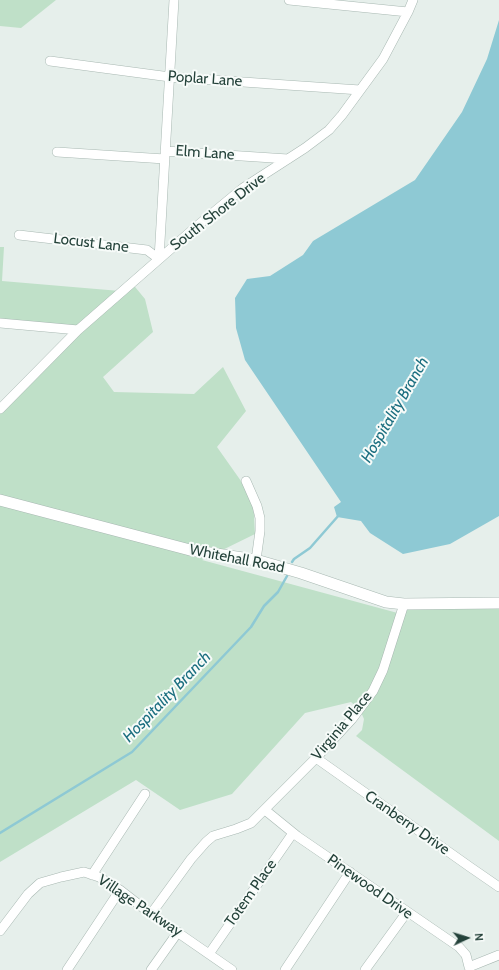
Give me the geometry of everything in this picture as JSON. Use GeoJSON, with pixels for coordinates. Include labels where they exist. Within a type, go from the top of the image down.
{"type":"FeatureCollection","features":[{"type":"Feature","properties":{"kind":"street"},"geometry":{"type":"LineString","coordinates":[[159,259],[174,0]]}},
{"type":"Feature","properties":{"kind":"street"},"geometry":{"type":"LineString","coordinates":[[289,0],[408,12]]}},
{"type":"Feature","properties":{"kind":"street","name":"South Shore Drive"},"geometry":{"type":"LineString","coordinates":[[0,409],[78,330],[159,259],[243,188],[329,130],[342,115],[383,59],[413,0]]}},
{"type":"Feature","properties":{"kind":"street","name":"Poplar Lane"},"geometry":{"type":"LineString","coordinates":[[50,61],[170,77],[360,90]]}},
{"type":"Feature","properties":{"kind":"street","name":"Elm Lane"},"geometry":{"type":"LineString","coordinates":[[57,152],[288,159]]}},
{"type":"Feature","properties":{"kind":"street","name":"Locust Lane"},"geometry":{"type":"LineString","coordinates":[[19,235],[147,250],[159,259]]}},
{"type":"Feature","properties":{"kind":"street"},"geometry":{"type":"LineString","coordinates":[[0,323],[78,330]]}},
{"type":"Feature","properties":{"kind":"street"},"geometry":{"type":"LineString","coordinates":[[246,481],[257,506],[260,518],[260,531],[256,560]]}},
{"type":"Feature","properties":{"kind":"street","name":"Whitehall Road"},"geometry":{"type":"LineString","coordinates":[[0,500],[190,550],[256,560],[301,573],[386,602],[404,604],[499,603]]}},
{"type":"Feature","properties":{"kind":"street","name":"Virginia Place"},"geometry":{"type":"LineString","coordinates":[[151,914],[191,859],[206,842],[213,836],[236,830],[251,823],[316,758],[352,719],[373,691],[384,670],[404,604]]}},
{"type":"Feature","properties":{"kind":"street","name":"Cranberry Drive"},"geometry":{"type":"LineString","coordinates":[[316,758],[499,887]]}},
{"type":"Feature","properties":{"kind":"street"},"geometry":{"type":"LineString","coordinates":[[92,874],[145,794]]}},
{"type":"Feature","properties":{"kind":"street","name":"Pinewood Drive"},"geometry":{"type":"LineString","coordinates":[[264,810],[293,833],[459,947],[466,955],[468,969]]}},
{"type":"Feature","properties":{"kind":"street","name":"Totem Place"},"geometry":{"type":"LineString","coordinates":[[209,954],[293,833]]}},
{"type":"Feature","properties":{"kind":"street","name":"Village Parkway"},"geometry":{"type":"LineString","coordinates":[[0,931],[28,894],[40,883],[84,872],[99,876],[232,970]]}},
{"type":"Feature","properties":{"kind":"street"},"geometry":{"type":"LineString","coordinates":[[285,970],[350,872]]}},
{"type":"Feature","properties":{"kind":"street"},"geometry":{"type":"LineString","coordinates":[[67,970],[120,890]]}},
{"type":"Feature","properties":{"kind":"street"},"geometry":{"type":"LineString","coordinates":[[365,970],[407,912]]}},
{"type":"Feature","properties":{"kind":"street"},"geometry":{"type":"LineString","coordinates":[[150,970],[178,932]]}},
{"type":"Feature","properties":{"kind":"street"},"geometry":{"type":"LineString","coordinates":[[468,969],[499,955]]}},
{"type":"Feature","properties":{"kind":"green space"},"geometry":{"type":"Polygon","coordinates":[[[0,0],[56,0],[21,28],[0,26],[0,0]]]}},
{"type":"Feature","properties":{"kind":"green space"},"geometry":{"type":"Polygon","coordinates":[[[0,247],[4,247],[2,281],[120,291],[131,282],[145,299],[153,332],[103,377],[114,392],[194,394],[223,367],[246,411],[217,447],[253,498],[255,534],[202,560],[405,615],[408,599],[499,598],[499,841],[356,736],[362,730],[364,719],[360,710],[351,702],[305,713],[232,794],[180,810],[136,780],[0,862],[0,412],[78,328],[0,323],[0,247]]]}},
{"type":"Feature","properties":{"kind":"water"},"geometry":{"type":"Polygon","coordinates":[[[499,20],[499,516],[450,544],[403,554],[370,533],[361,521],[337,517],[334,507],[341,502],[245,360],[236,328],[235,298],[247,279],[270,276],[303,255],[313,241],[415,180],[462,112],[487,59],[499,20]]]}},
{"type":"Feature","properties":{"kind":"waterway","name":"Hospitality Branch"},"geometry":{"type":"LineString","coordinates":[[292,562],[310,548],[339,515]]}},
{"type":"Feature","properties":{"kind":"waterway","name":"Hospitality Branch"},"geometry":{"type":"LineString","coordinates":[[0,833],[132,752],[251,627],[264,606],[278,592],[287,576]]}}]}
